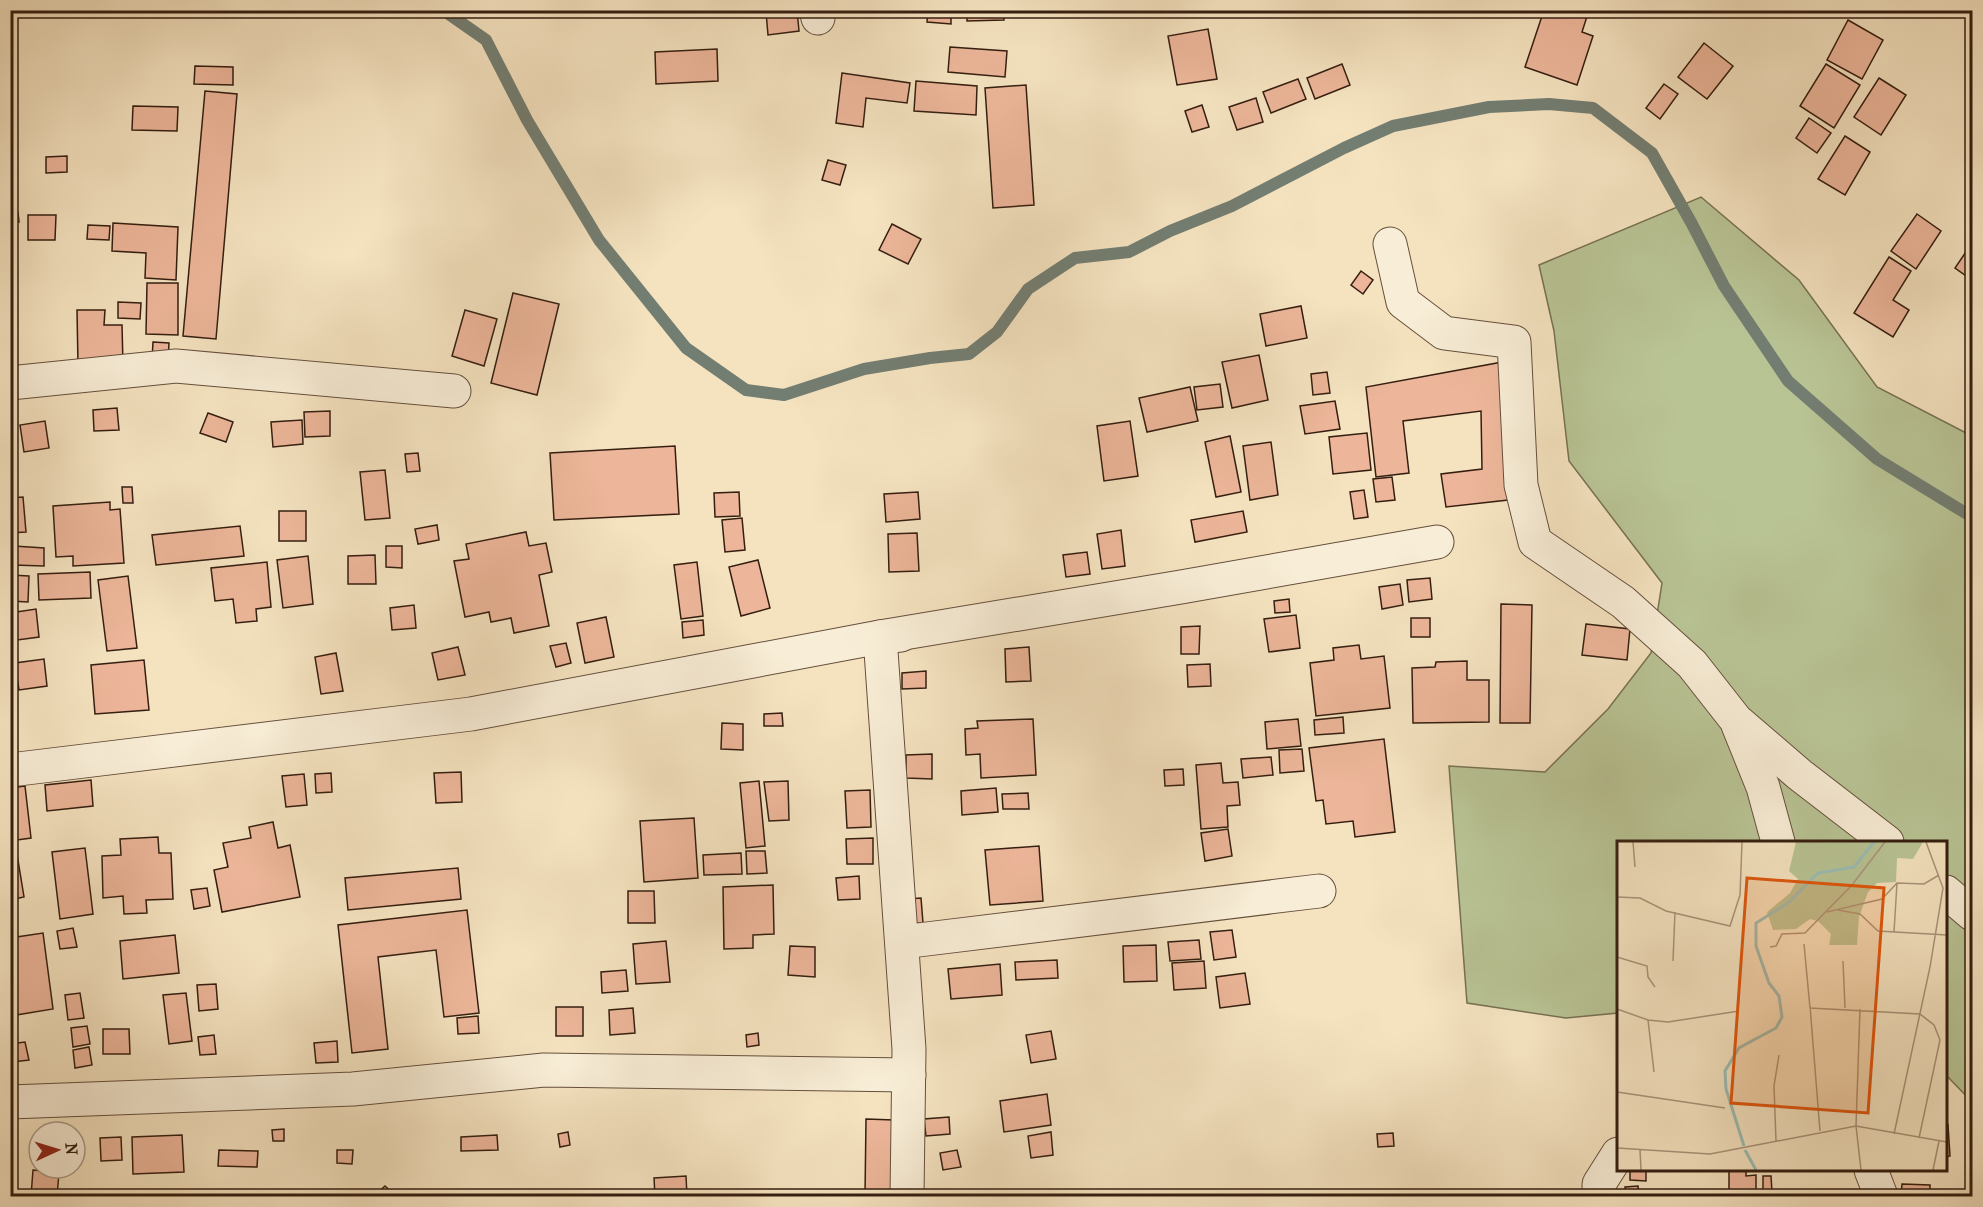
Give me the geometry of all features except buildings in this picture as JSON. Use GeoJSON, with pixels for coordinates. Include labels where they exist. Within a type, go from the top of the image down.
{"type":"FeatureCollection","features":[{"type":"Feature","properties":{"kind":"street"},"geometry":{"type":"LineString","coordinates":[[1390,244],[1403,302],[1444,333],[1514,342],[1521,485],[1535,542],[1623,602],[1692,664],[1736,720],[1800,775],[1884,841]]}},
{"type":"Feature","properties":{"kind":"street"},"geometry":{"type":"LineString","coordinates":[[10,383],[176,366],[454,391]]}},
{"type":"Feature","properties":{"kind":"street"},"geometry":{"type":"LineString","coordinates":[[10,770],[471,714],[880,637],[1437,542]]}},
{"type":"Feature","properties":{"kind":"street"},"geometry":{"type":"LineString","coordinates":[[880,637],[1081,618]]}},
{"type":"Feature","properties":{"kind":"street"},"geometry":{"type":"LineString","coordinates":[[880,637],[902,942],[909,1075],[907,1197]]}},
{"type":"Feature","properties":{"kind":"street"},"geometry":{"type":"LineString","coordinates":[[1736,720],[1763,788],[1777,841]]}},
{"type":"Feature","properties":{"kind":"street"},"geometry":{"type":"LineString","coordinates":[[1754,841],[1763,788]]}},
{"type":"Feature","properties":{"kind":"street"},"geometry":{"type":"LineString","coordinates":[[902,942],[1319,891]]}},
{"type":"Feature","properties":{"kind":"street"},"geometry":{"type":"LineString","coordinates":[[1947,893],[1972,914]]}},
{"type":"Feature","properties":{"kind":"street"},"geometry":{"type":"LineString","coordinates":[[10,1102],[353,1089],[544,1070],[909,1075]]}},
{"type":"Feature","properties":{"kind":"street"},"geometry":{"type":"LineString","coordinates":[[1599,1197],[1599,1184],[1617,1156]]}},
{"type":"Feature","properties":{"kind":"street"},"geometry":{"type":"LineString","coordinates":[[1870,1171],[1881,1197]]}},
{"type":"Feature","properties":{"kind":"green space"},"geometry":{"type":"Polygon","coordinates":[[[1701,197],[1799,280],[1877,387],[1972,436],[1972,1102],[1947,1076],[1947,841],[1617,841],[1617,1013],[1566,1018],[1467,1003],[1449,766],[1545,772],[1608,709],[1651,653],[1662,583],[1569,461],[1554,331],[1539,265],[1701,197]]]}},
{"type":"Feature","properties":{"kind":"waterway"},"geometry":{"type":"LineString","coordinates":[[443,10],[486,40],[527,120],[599,240],[686,348],[746,390],[784,395],[864,369],[969,354],[997,332],[1028,289],[1075,258],[1129,252],[1170,231],[1232,206],[1344,148],[1393,126],[1489,107],[1549,104],[1593,108],[1652,153],[1724,286],[1788,381],[1877,459],[1972,517]]}}]}
